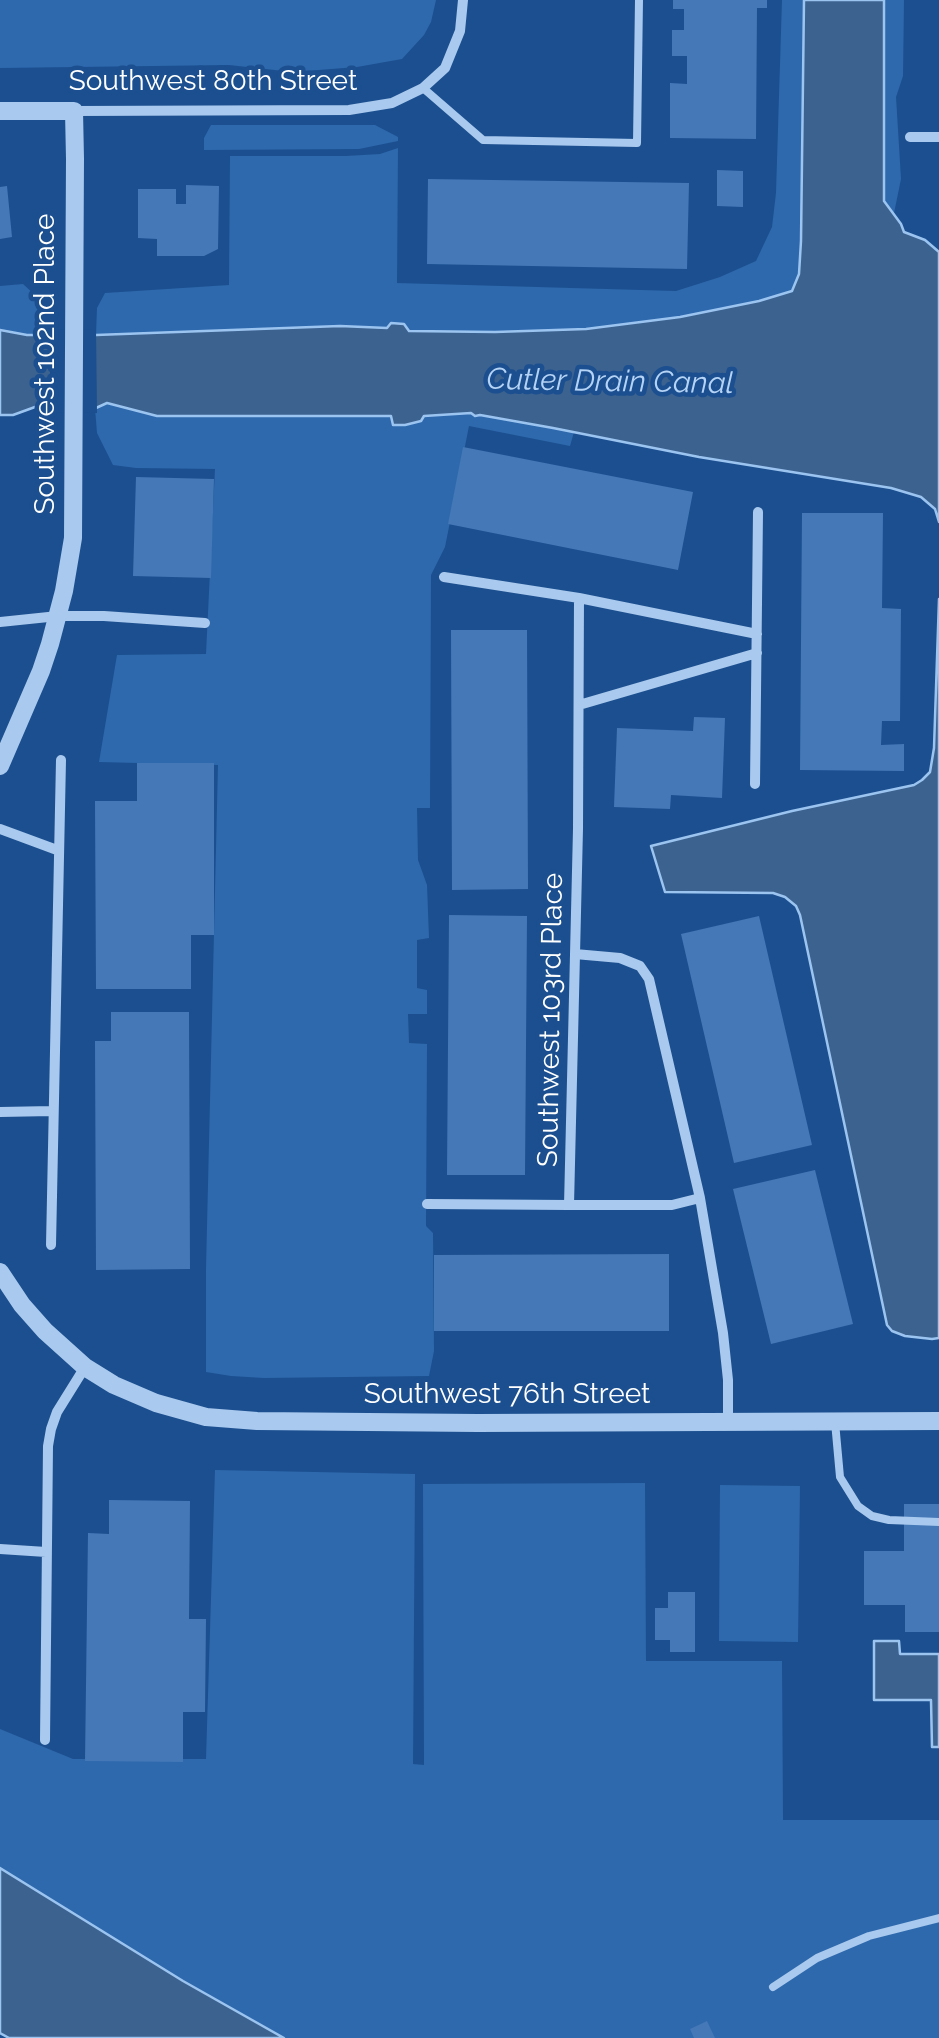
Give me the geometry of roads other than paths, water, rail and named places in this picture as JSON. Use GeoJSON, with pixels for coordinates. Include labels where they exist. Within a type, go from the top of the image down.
{"type":"FeatureCollection","features":[{"type":"Feature","properties":{"kind":"street"},"geometry":{"type":"LineString","coordinates":[[423,88],[445,68],[454,50],[463,0]]}},
{"type":"Feature","properties":{"kind":"street","name":"Southwest 80th Street"},"geometry":{"type":"LineString","coordinates":[[0,111],[349,110],[392,103],[423,88]]}},
{"type":"Feature","properties":{"kind":"street","name":"Southwest 102nd Place"},"geometry":{"type":"LineString","coordinates":[[0,766],[41,671],[58,616],[73,538],[74,111]]}},
{"type":"Feature","properties":{"kind":"street"},"geometry":{"type":"LineString","coordinates":[[910,137],[939,137]]}},
{"type":"Feature","properties":{"kind":"street"},"geometry":{"type":"LineString","coordinates":[[755,784],[758,512]]}},
{"type":"Feature","properties":{"kind":"street"},"geometry":{"type":"LineString","coordinates":[[444,578],[580,598],[757,634]]}},
{"type":"Feature","properties":{"kind":"street","name":"Southwest 103rd Place"},"geometry":{"type":"LineString","coordinates":[[580,598],[569,1205],[672,1205],[700,1198]]}},
{"type":"Feature","properties":{"kind":"street"},"geometry":{"type":"LineString","coordinates":[[0,622],[110,616],[206,623]]}},
{"type":"Feature","properties":{"kind":"street"},"geometry":{"type":"LineString","coordinates":[[578,705],[757,653]]}},
{"type":"Feature","properties":{"kind":"street"},"geometry":{"type":"LineString","coordinates":[[51,1245],[61,760]]}},
{"type":"Feature","properties":{"kind":"street"},"geometry":{"type":"LineString","coordinates":[[0,828],[57,850]]}},
{"type":"Feature","properties":{"kind":"street"},"geometry":{"type":"LineString","coordinates":[[574,954],[620,958],[640,966],[650,979],[700,1198],[723,1334],[728,1422]]}},
{"type":"Feature","properties":{"kind":"street"},"geometry":{"type":"LineString","coordinates":[[0,1112],[52,1112]]}},
{"type":"Feature","properties":{"kind":"street"},"geometry":{"type":"LineString","coordinates":[[427,1204],[569,1205]]}},
{"type":"Feature","properties":{"kind":"street"},"geometry":{"type":"LineString","coordinates":[[0,1272],[45,1332],[85,1367],[51,1429],[46,1462],[46,1740]]}},
{"type":"Feature","properties":{"kind":"street","name":"Southwest 76th Street"},"geometry":{"type":"LineString","coordinates":[[85,1367],[156,1403],[190,1414],[240,1420],[939,1422]]}},
{"type":"Feature","properties":{"kind":"street"},"geometry":{"type":"LineString","coordinates":[[0,1550],[46,1552]]}},
{"type":"Feature","properties":{"kind":"lane"},"geometry":{"type":"LineString","coordinates":[[423,88],[482,140],[637,143],[640,0]]}},
{"type":"Feature","properties":{"kind":"lane"},"geometry":{"type":"LineString","coordinates":[[835,1422],[840,1477],[858,1506],[872,1516],[889,1520],[939,1522]]}},
{"type":"Feature","properties":{"kind":"lane"},"geometry":{"type":"LineString","coordinates":[[773,1987],[816,1958],[870,1936],[939,1918]]}},
{"type":"Feature","properties":{"kind":"water","name":"Cutler Drain Canal"},"geometry":{"type":"Polygon","coordinates":[[[804,0],[884,0],[884,201],[904,232],[925,240],[939,252],[939,522],[935,509],[921,497],[891,488],[699,457],[471,413],[424,416],[421,421],[405,425],[393,425],[391,416],[157,416],[107,403],[96,408],[35,407],[0,415],[0,330],[27,335],[96,335],[340,326],[387,328],[391,323],[404,324],[409,331],[586,329],[680,317],[792,291],[799,274],[801,241],[804,0]]]}},
{"type":"Feature","properties":{"kind":"water"},"geometry":{"type":"Polygon","coordinates":[[[939,599],[939,1338],[932,1339],[905,1336],[887,1325],[796,906],[773,893],[665,892],[651,846],[922,780],[930,772],[934,748],[939,599]]]}},
{"type":"Feature","properties":{"kind":"water"},"geometry":{"type":"Polygon","coordinates":[[[874,1641],[899,1641],[900,1654],[939,1654],[939,1747],[932,1747],[931,1700],[874,1700],[874,1641]]]}},
{"type":"Feature","properties":{"kind":"water"},"geometry":{"type":"Polygon","coordinates":[[[0,1868],[284,2038],[9,2038],[0,2033],[0,1868]]]}}]}
